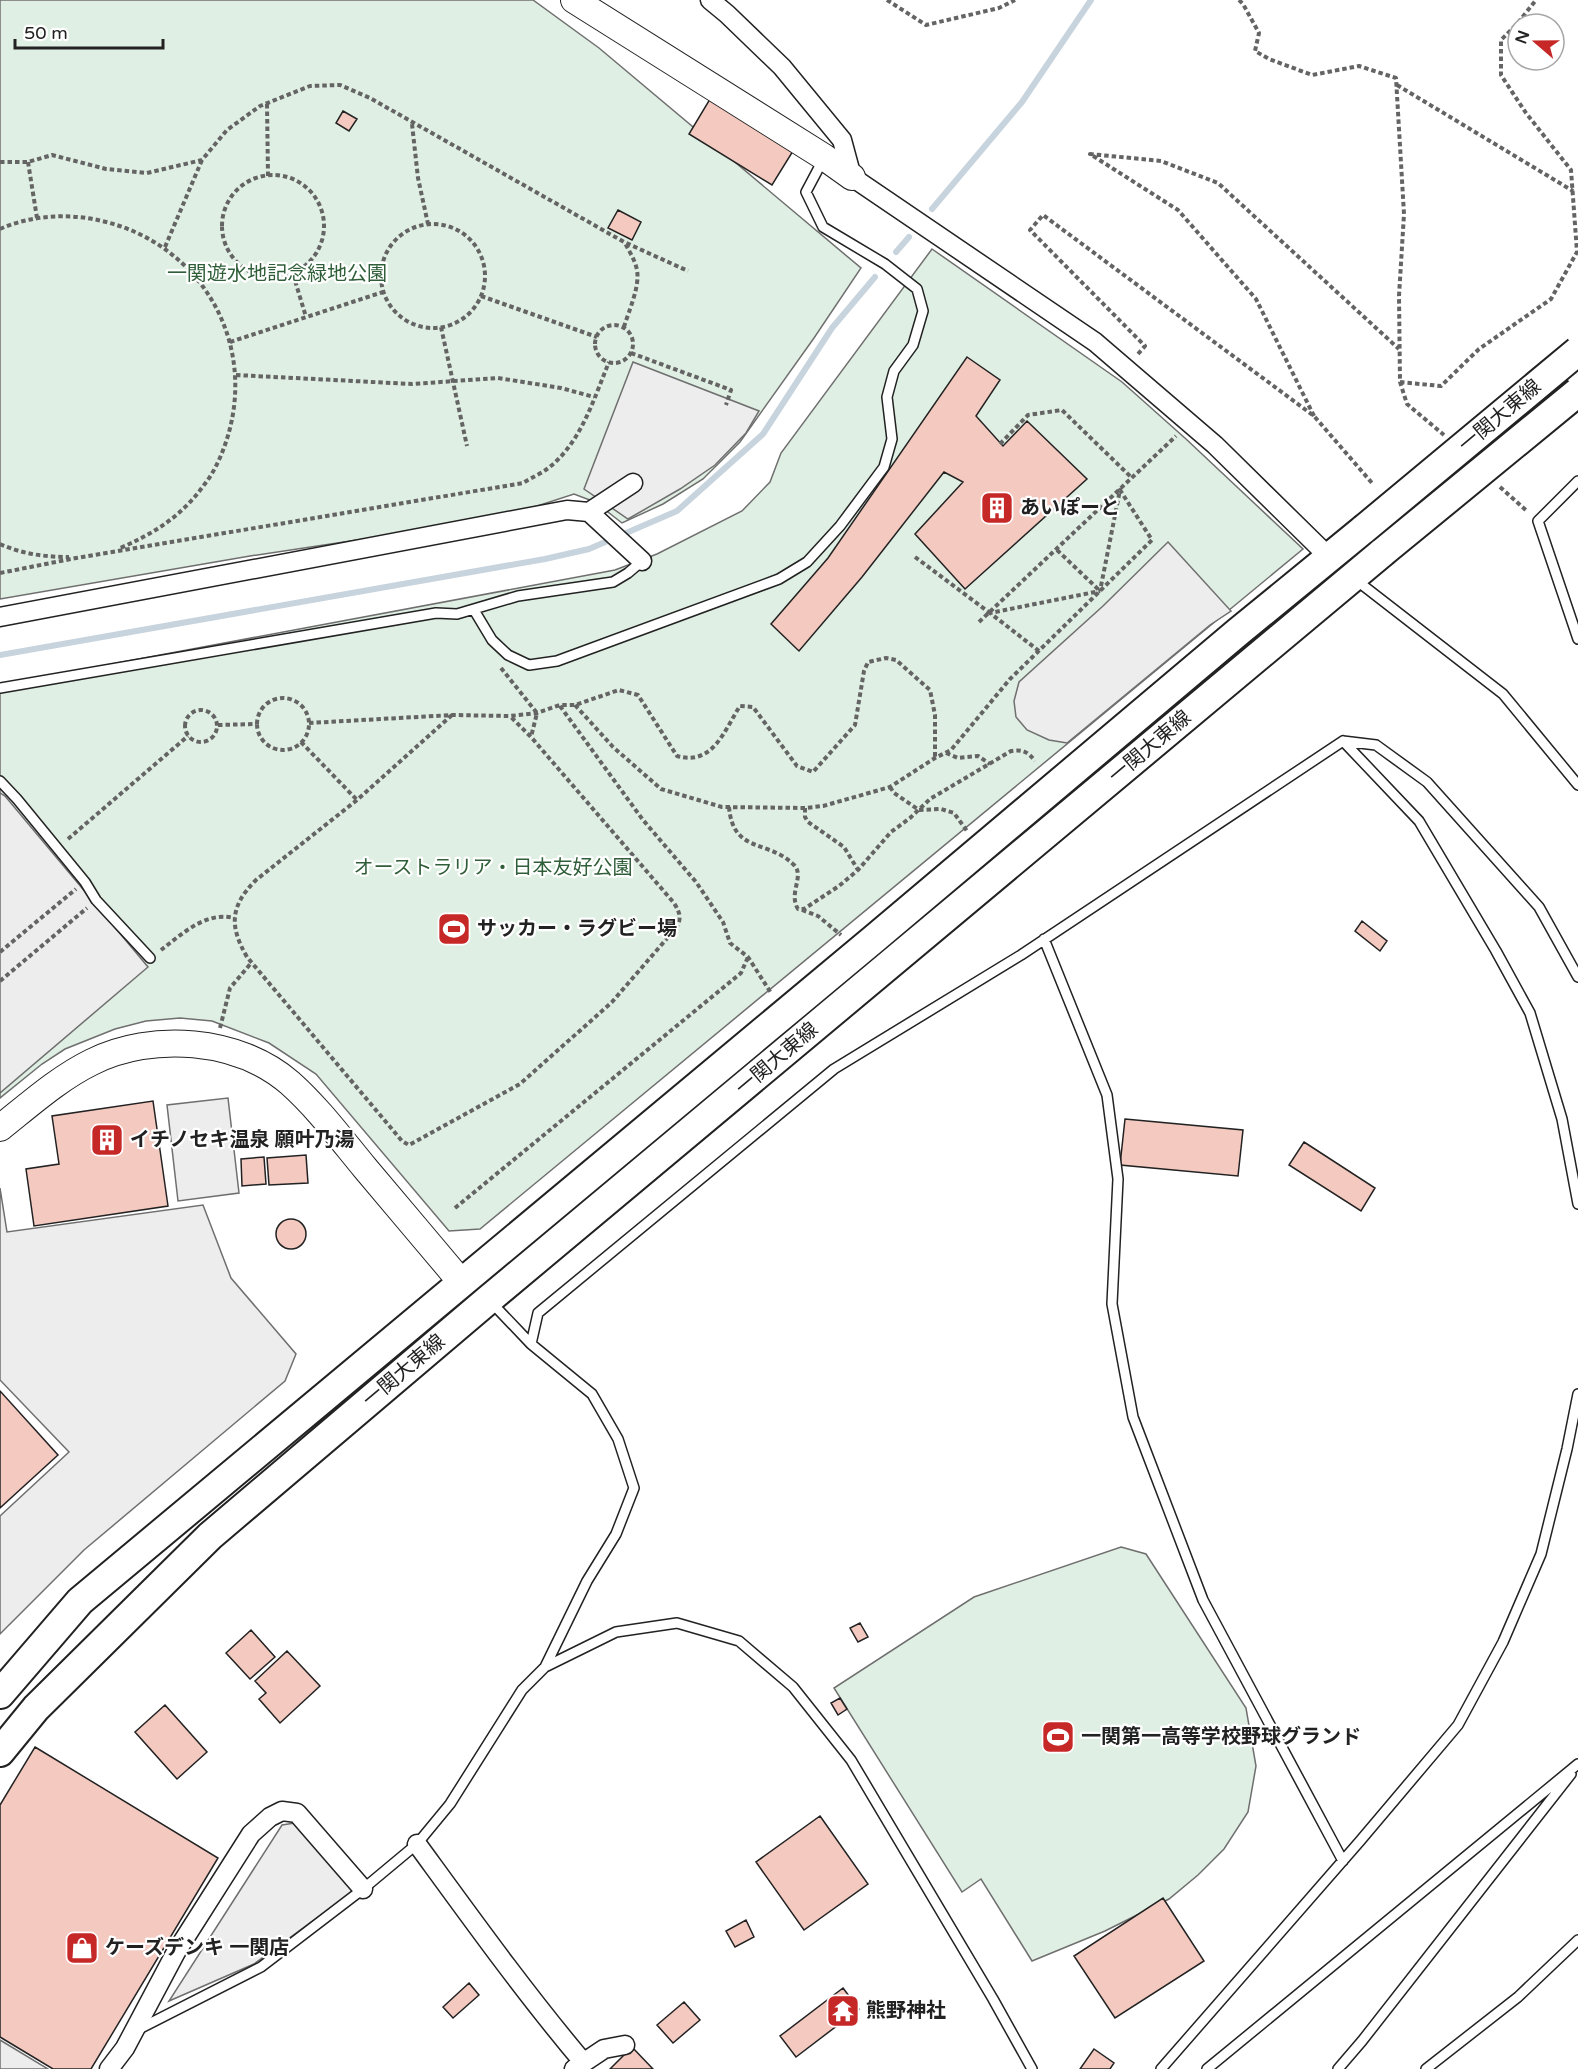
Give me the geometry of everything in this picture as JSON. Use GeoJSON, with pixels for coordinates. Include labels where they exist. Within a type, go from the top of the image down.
{"type":"FeatureCollection","features":[{"type":"Feature","properties":{"kind":"main road","name":"一関大東線"},"geometry":{"type":"LineString","coordinates":[[0,1694],[81,1601],[1238,632],[1578,351]]}},
{"type":"Feature","properties":{"kind":"main road","name":"一関大東線"},"geometry":{"type":"LineString","coordinates":[[0,1752],[36,1708],[210,1536],[1352,577],[1578,392]]}},
{"type":"Feature","properties":{"kind":"street"},"geometry":{"type":"LineString","coordinates":[[574,0],[824,158],[1095,342],[1215,445],[1330,558]]}},
{"type":"Feature","properties":{"kind":"street"},"geometry":{"type":"LineString","coordinates":[[710,0],[782,67],[842,140],[852,177]]}},
{"type":"Feature","properties":{"kind":"street"},"geometry":{"type":"LineString","coordinates":[[589,512],[633,483]]}},
{"type":"Feature","properties":{"kind":"street"},"geometry":{"type":"LineString","coordinates":[[0,616],[567,510],[589,512],[642,561]]}},
{"type":"Feature","properties":{"kind":"street"},"geometry":{"type":"LineString","coordinates":[[0,1128],[58,1083],[93,1061],[140,1046],[196,1043],[226,1050],[255,1061],[288,1082],[315,1109],[462,1283]]}},
{"type":"Feature","properties":{"kind":"street"},"geometry":{"type":"LineString","coordinates":[[109,2069],[125,2048],[176,1952],[226,1873],[251,1834],[270,1817],[282,1811],[297,1813],[363,1889]]}},
{"type":"Feature","properties":{"kind":"street"},"geometry":{"type":"LineString","coordinates":[[417,1845],[505,1962],[579,2066],[604,2049],[625,2045]]}},
{"type":"Feature","properties":{"kind":"lane"},"geometry":{"type":"LineString","coordinates":[[474,610],[492,640],[508,655],[529,665],[557,662],[779,579],[807,562],[840,526],[884,467],[892,439],[887,397],[894,371],[913,345],[923,311],[917,289],[885,264],[824,226],[806,192],[824,158]]}},
{"type":"Feature","properties":{"kind":"lane"},"geometry":{"type":"LineString","coordinates":[[1578,481],[1538,520],[1578,639]]}},
{"type":"Feature","properties":{"kind":"lane"},"geometry":{"type":"LineString","coordinates":[[0,688],[436,613],[457,614],[518,596],[613,582],[642,561]]}},
{"type":"Feature","properties":{"kind":"lane"},"geometry":{"type":"LineString","coordinates":[[1352,577],[1503,694],[1578,785]]}},
{"type":"Feature","properties":{"kind":"lane"},"geometry":{"type":"LineString","coordinates":[[531,1344],[538,1313],[834,1069],[1044,939],[1343,741],[1376,745],[1427,782],[1539,907],[1578,977]]}},
{"type":"Feature","properties":{"kind":"lane"},"geometry":{"type":"LineString","coordinates":[[1343,741],[1419,821],[1530,1013],[1562,1119],[1578,1204]]}},
{"type":"Feature","properties":{"kind":"lane"},"geometry":{"type":"LineString","coordinates":[[0,781],[85,882],[96,900],[150,958]]}},
{"type":"Feature","properties":{"kind":"lane"},"geometry":{"type":"LineString","coordinates":[[1044,939],[1107,1095],[1118,1179],[1112,1304],[1133,1417],[1203,1600],[1343,1861]]}},
{"type":"Feature","properties":{"kind":"lane"},"geometry":{"type":"LineString","coordinates":[[489,1300],[531,1344],[592,1394],[618,1439],[634,1488],[616,1534],[587,1581],[545,1667]]}},
{"type":"Feature","properties":{"kind":"lane"},"geometry":{"type":"LineString","coordinates":[[1161,2069],[1343,1861],[1458,1725],[1503,1642],[1540,1554],[1567,1449],[1578,1394]]}},
{"type":"Feature","properties":{"kind":"lane"},"geometry":{"type":"LineString","coordinates":[[132,2032],[261,1967],[417,1845],[450,1804],[522,1690],[545,1667],[616,1632],[677,1623],[739,1641],[793,1687],[851,1760],[1032,2069]]}},
{"type":"Feature","properties":{"kind":"lane"},"geometry":{"type":"LineString","coordinates":[[1207,2069],[1578,1764]]}},
{"type":"Feature","properties":{"kind":"lane"},"geometry":{"type":"LineString","coordinates":[[1338,2069],[1578,1764]]}},
{"type":"Feature","properties":{"kind":"lane"},"geometry":{"type":"LineString","coordinates":[[1426,2069],[1518,1997],[1578,1940]]}},
{"type":"Feature","properties":{"kind":"path"},"geometry":{"type":"LineString","coordinates":[[887,0],[926,25],[999,8],[1016,0]]}},
{"type":"Feature","properties":{"kind":"path"},"geometry":{"type":"LineString","coordinates":[[1239,0],[1244,4],[1259,33],[1255,51],[1269,60],[1312,75],[1359,66],[1396,78],[1404,214],[1399,296],[1400,382],[1441,386],[1479,349],[1551,299],[1578,252],[1571,170],[1526,113],[1501,75],[1501,40],[1536,0]]}},
{"type":"Feature","properties":{"kind":"path"},"geometry":{"type":"LineString","coordinates":[[165,247],[202,160],[227,130],[260,106],[310,86],[339,85],[370,98],[624,242],[688,271]]}},
{"type":"Feature","properties":{"kind":"path"},"geometry":{"type":"LineString","coordinates":[[1396,85],[1573,191]]}},
{"type":"Feature","properties":{"kind":"path"},"geometry":{"type":"LineString","coordinates":[[267,104],[268,176]]}},
{"type":"Feature","properties":{"kind":"path"},"geometry":{"type":"LineString","coordinates":[[412,123],[417,178],[428,224]]}},
{"type":"Feature","properties":{"kind":"path"},"geometry":{"type":"LineString","coordinates":[[1314,416],[1256,299],[1178,210],[1090,154],[1161,161],[1218,183],[1399,350]]}},
{"type":"Feature","properties":{"kind":"path"},"geometry":{"type":"LineString","coordinates":[[0,162],[28,162],[52,155],[106,169],[147,173],[202,160]]}},
{"type":"Feature","properties":{"kind":"path"},"geometry":{"type":"LineString","coordinates":[[28,162],[37,218]]}},
{"type":"Feature","properties":{"kind":"path"},"geometry":{"type":"LineString","coordinates":[[268,176],[291,178],[305,186],[316,198],[323,213],[324,229],[320,245],[311,260],[298,271],[281,276],[264,276],[248,270],[234,259],[226,244],[222,227],[225,210],[232,195],[244,184],[259,177],[268,176]]}},
{"type":"Feature","properties":{"kind":"path"},"geometry":{"type":"LineString","coordinates":[[1126,369],[1145,345],[1030,230],[1043,215],[1314,416],[1372,483]]}},
{"type":"Feature","properties":{"kind":"path"},"geometry":{"type":"LineString","coordinates":[[0,229],[37,218],[82,216],[125,226],[165,247],[194,273],[216,306],[230,342],[236,375],[234,413],[224,451],[206,484],[180,513],[149,536],[113,551],[0,573]]}},
{"type":"Feature","properties":{"kind":"path"},"geometry":{"type":"LineString","coordinates":[[428,224],[443,224],[458,230],[470,239],[479,251],[485,281],[481,296],[465,317],[454,324],[426,328],[412,324],[390,305],[383,292],[381,273],[385,255],[395,240],[410,229],[428,224]]}},
{"type":"Feature","properties":{"kind":"path"},"geometry":{"type":"LineString","coordinates":[[624,242],[635,261],[638,273],[624,327]]}},
{"type":"Feature","properties":{"kind":"path"},"geometry":{"type":"LineString","coordinates":[[292,274],[306,317]]}},
{"type":"Feature","properties":{"kind":"path"},"geometry":{"type":"LineString","coordinates":[[230,342],[383,292]]}},
{"type":"Feature","properties":{"kind":"path"},"geometry":{"type":"LineString","coordinates":[[481,296],[597,337]]}},
{"type":"Feature","properties":{"kind":"path"},"geometry":{"type":"LineString","coordinates":[[608,326],[624,327],[632,338],[631,352],[623,360],[609,362],[599,354],[597,337],[599,332],[608,326]]}},
{"type":"Feature","properties":{"kind":"path"},"geometry":{"type":"LineString","coordinates":[[441,327],[467,446]]}},
{"type":"Feature","properties":{"kind":"path"},"geometry":{"type":"LineString","coordinates":[[631,352],[731,390],[726,405]]}},
{"type":"Feature","properties":{"kind":"path"},"geometry":{"type":"LineString","coordinates":[[0,544],[42,557],[76,558],[523,483],[548,468],[565,451],[580,430],[609,362]]}},
{"type":"Feature","properties":{"kind":"path"},"geometry":{"type":"LineString","coordinates":[[236,375],[412,384],[498,378],[561,388],[594,397]]}},
{"type":"Feature","properties":{"kind":"path"},"geometry":{"type":"LineString","coordinates":[[1000,444],[1028,415],[1062,410],[1132,478]]}},
{"type":"Feature","properties":{"kind":"path"},"geometry":{"type":"LineString","coordinates":[[979,622],[1190,423]]}},
{"type":"Feature","properties":{"kind":"path"},"geometry":{"type":"LineString","coordinates":[[575,705],[613,747],[661,789],[722,807],[805,808],[823,806],[891,787],[951,750],[1010,679],[1152,540],[1120,490]]}},
{"type":"Feature","properties":{"kind":"path"},"geometry":{"type":"LineString","coordinates":[[1100,591],[1120,490]]}},
{"type":"Feature","properties":{"kind":"path"},"geometry":{"type":"LineString","coordinates":[[1057,550],[1100,591]]}},
{"type":"Feature","properties":{"kind":"path"},"geometry":{"type":"LineString","coordinates":[[915,556],[1039,651]]}},
{"type":"Feature","properties":{"kind":"path"},"geometry":{"type":"LineString","coordinates":[[990,612],[1100,591]]}},
{"type":"Feature","properties":{"kind":"path"},"geometry":{"type":"LineString","coordinates":[[309,723],[452,716],[510,716],[537,713],[560,705],[575,705],[620,690],[638,695],[677,756],[690,760],[713,750],[740,706],[753,707],[797,766],[813,772],[855,725],[864,671],[868,662],[886,658],[896,660],[930,690],[935,715],[935,758]]}},
{"type":"Feature","properties":{"kind":"path"},"geometry":{"type":"LineString","coordinates":[[501,668],[537,713]]}},
{"type":"Feature","properties":{"kind":"path"},"geometry":{"type":"LineString","coordinates":[[283,697],[293,699],[301,705],[307,713],[309,723],[307,734],[301,742],[293,748],[283,750],[273,748],[264,742],[256,724],[258,714],[264,705],[273,699],[283,697]]}},
{"type":"Feature","properties":{"kind":"path"},"geometry":{"type":"LineString","coordinates":[[560,705],[643,820],[696,882],[723,922],[730,943],[748,957],[771,993]]}},
{"type":"Feature","properties":{"kind":"path"},"geometry":{"type":"LineString","coordinates":[[199,710],[212,713],[218,725],[217,731],[210,740],[198,742],[188,736],[185,730],[185,723],[193,712],[199,710]]}},
{"type":"Feature","properties":{"kind":"path"},"geometry":{"type":"LineString","coordinates":[[531,736],[537,713]]}},
{"type":"Feature","properties":{"kind":"path"},"geometry":{"type":"LineString","coordinates":[[452,716],[357,800],[245,890],[234,918],[237,939],[252,962],[402,1141],[409,1145],[520,1084],[612,1002],[681,920],[680,912],[674,903],[531,736],[510,716]]}},
{"type":"Feature","properties":{"kind":"path"},"geometry":{"type":"LineString","coordinates":[[218,725],[256,724]]}},
{"type":"Feature","properties":{"kind":"path"},"geometry":{"type":"LineString","coordinates":[[57,849],[188,736]]}},
{"type":"Feature","properties":{"kind":"path"},"geometry":{"type":"LineString","coordinates":[[301,742],[357,800]]}},
{"type":"Feature","properties":{"kind":"path"},"geometry":{"type":"LineString","coordinates":[[798,909],[810,906],[839,886],[858,870],[891,832],[930,799],[1011,751],[1022,750],[1030,754],[1035,761]]}},
{"type":"Feature","properties":{"kind":"path"},"geometry":{"type":"LineString","coordinates":[[946,753],[958,758],[978,756],[990,765]]}},
{"type":"Feature","properties":{"kind":"path"},"geometry":{"type":"LineString","coordinates":[[891,787],[894,793],[919,810],[941,809],[954,813],[967,831]]}},
{"type":"Feature","properties":{"kind":"path"},"geometry":{"type":"LineString","coordinates":[[729,807],[734,828],[741,837],[751,845],[773,850],[796,867],[799,873],[794,894],[798,909],[818,916],[841,934]]}},
{"type":"Feature","properties":{"kind":"path"},"geometry":{"type":"LineString","coordinates":[[805,808],[805,818],[808,822],[844,847],[858,870]]}},
{"type":"Feature","properties":{"kind":"path"},"geometry":{"type":"LineString","coordinates":[[0,952],[85,882]]}},
{"type":"Feature","properties":{"kind":"path"},"geometry":{"type":"LineString","coordinates":[[0,981],[96,900]]}},
{"type":"Feature","properties":{"kind":"path"},"geometry":{"type":"LineString","coordinates":[[150,958],[195,924],[224,915],[234,918]]}},
{"type":"Feature","properties":{"kind":"path"},"geometry":{"type":"LineString","coordinates":[[455,1208],[741,973],[748,957]]}},
{"type":"Feature","properties":{"kind":"path"},"geometry":{"type":"LineString","coordinates":[[220,1029],[230,988],[252,962]]}},
{"type":"Feature","properties":{"kind":"green space","name":"一関遊水地記念緑地公園"},"geometry":{"type":"Polygon","coordinates":[[[0,0],[533,0],[599,48],[861,268],[740,442],[703,479],[663,504],[622,523],[595,502],[574,494],[497,519],[250,556],[0,599],[0,0]]]}},
{"type":"Feature","properties":{"kind":"green space","name":"オーストラリア・日本友好公園"},"geometry":{"type":"Polygon","coordinates":[[[932,249],[1122,382],[1303,549],[480,1229],[449,1231],[316,1074],[269,1043],[212,1021],[180,1018],[146,1021],[115,1029],[65,1049],[42,1064],[0,1098],[0,685],[615,570],[657,554],[742,511],[770,482],[781,453],[932,249]]]}},
{"type":"Feature","properties":{"kind":"green space","name":"一関第一高等学校野球グランド"},"geometry":{"type":"Polygon","coordinates":[[[1121,1547],[1146,1554],[1246,1708],[1256,1766],[1248,1812],[1224,1849],[1169,1899],[1105,1931],[1032,1961],[981,1879],[962,1892],[834,1688],[974,1597],[1121,1547]]]}},
{"type":"Feature","properties":{"kind":"shaded area"},"geometry":{"type":"Polygon","coordinates":[[[633,362],[759,411],[746,433],[715,465],[680,489],[628,519],[584,489],[633,362]]]}},
{"type":"Feature","properties":{"kind":"shaded area"},"geometry":{"type":"Polygon","coordinates":[[[1168,542],[1231,611],[1210,625],[1067,743],[1049,740],[1027,730],[1016,717],[1014,701],[1019,682],[1103,606],[1168,542]]]}},
{"type":"Feature","properties":{"kind":"shaded area"},"geometry":{"type":"Polygon","coordinates":[[[0,793],[5,796],[148,967],[0,1093],[0,793]]]}},
{"type":"Feature","properties":{"kind":"shaded area"},"geometry":{"type":"Polygon","coordinates":[[[228,1098],[239,1193],[178,1201],[167,1105],[228,1098]]]}},
{"type":"Feature","properties":{"kind":"shaded area"},"geometry":{"type":"Polygon","coordinates":[[[0,1188],[7,1232],[203,1205],[231,1278],[296,1354],[285,1381],[84,1550],[0,1634],[0,1516],[69,1452],[0,1380],[0,1188]]]}},
{"type":"Feature","properties":{"kind":"shaded area"},"geometry":{"type":"Polygon","coordinates":[[[301,1822],[355,1890],[254,1964],[169,2001],[282,1825],[301,1822]]]}},
{"type":"Feature","properties":{"kind":"shaded area"},"geometry":{"type":"Polygon","coordinates":[[[0,2040],[48,2069],[0,2069],[0,2040]]]}},
{"type":"Feature","properties":{"kind":"building"},"geometry":{"type":"Polygon","coordinates":[[[710,99],[793,151],[772,185],[689,134],[710,99]]]}},
{"type":"Feature","properties":{"kind":"building"},"geometry":{"type":"Polygon","coordinates":[[[343,111],[357,119],[349,131],[336,123],[343,111]]]}},
{"type":"Feature","properties":{"kind":"building"},"geometry":{"type":"Polygon","coordinates":[[[618,210],[641,222],[632,240],[608,228],[618,210]]]}},
{"type":"Feature","properties":{"kind":"building","name":"あいぽーと"},"geometry":{"type":"Polygon","coordinates":[[[967,357],[1000,380],[976,416],[1003,446],[1027,421],[1087,479],[965,589],[915,534],[963,482],[944,472],[862,577],[799,651],[771,624],[828,558],[967,357]]]}},
{"type":"Feature","properties":{"kind":"building"},"geometry":{"type":"Polygon","coordinates":[[[1362,921],[1387,941],[1380,951],[1355,931],[1362,921]]]}},
{"type":"Feature","properties":{"kind":"building","name":"イチノセキ温泉 願叶乃湯"},"geometry":{"type":"Polygon","coordinates":[[[153,1101],[168,1206],[34,1226],[26,1169],[59,1164],[52,1116],[153,1101]]]}},
{"type":"Feature","properties":{"kind":"building"},"geometry":{"type":"Polygon","coordinates":[[[1125,1119],[1243,1130],[1238,1176],[1120,1165],[1125,1119]]]}},
{"type":"Feature","properties":{"kind":"building"},"geometry":{"type":"Polygon","coordinates":[[[1304,1142],[1375,1188],[1361,1211],[1289,1165],[1304,1142]]]}},
{"type":"Feature","properties":{"kind":"building"},"geometry":{"type":"Polygon","coordinates":[[[306,1155],[308,1183],[269,1185],[267,1158],[306,1155]]]}},
{"type":"Feature","properties":{"kind":"building"},"geometry":{"type":"Polygon","coordinates":[[[264,1157],[266,1184],[242,1186],[241,1159],[264,1157]]]}},
{"type":"Feature","properties":{"kind":"building"},"geometry":{"type":"Polygon","coordinates":[[[291,1219],[302,1223],[306,1234],[302,1245],[291,1249],[280,1245],[276,1234],[280,1223],[291,1219]]]}},
{"type":"Feature","properties":{"kind":"building"},"geometry":{"type":"Polygon","coordinates":[[[0,1391],[58,1455],[0,1508],[0,1391]]]}},
{"type":"Feature","properties":{"kind":"building"},"geometry":{"type":"Polygon","coordinates":[[[860,1623],[868,1637],[858,1642],[850,1628],[860,1623]]]}},
{"type":"Feature","properties":{"kind":"building"},"geometry":{"type":"Polygon","coordinates":[[[251,1630],[275,1657],[250,1679],[226,1653],[251,1630]]]}},
{"type":"Feature","properties":{"kind":"building"},"geometry":{"type":"Polygon","coordinates":[[[287,1651],[320,1686],[280,1723],[259,1699],[266,1693],[255,1681],[287,1651]]]}},
{"type":"Feature","properties":{"kind":"building"},"geometry":{"type":"Polygon","coordinates":[[[840,1698],[847,1709],[838,1715],[831,1703],[840,1698]]]}},
{"type":"Feature","properties":{"kind":"building"},"geometry":{"type":"Polygon","coordinates":[[[165,1705],[207,1752],[177,1779],[135,1732],[165,1705]]]}},
{"type":"Feature","properties":{"kind":"building","name":"ケーズデンキ 一関店"},"geometry":{"type":"Polygon","coordinates":[[[35,1747],[218,1858],[91,2069],[53,2069],[0,2037],[0,1805],[35,1747]]]}},
{"type":"Feature","properties":{"kind":"building"},"geometry":{"type":"Polygon","coordinates":[[[820,1816],[868,1884],[804,1930],[756,1862],[820,1816]]]}},
{"type":"Feature","properties":{"kind":"building"},"geometry":{"type":"Polygon","coordinates":[[[1163,1898],[1204,1961],[1115,2018],[1074,1956],[1163,1898]]]}},
{"type":"Feature","properties":{"kind":"building"},"geometry":{"type":"Polygon","coordinates":[[[746,1920],[754,1937],[735,1947],[726,1931],[746,1920]]]}},
{"type":"Feature","properties":{"kind":"building"},"geometry":{"type":"Polygon","coordinates":[[[469,1983],[479,1995],[453,2018],[443,2007],[469,1983]]]}},
{"type":"Feature","properties":{"kind":"building"},"geometry":{"type":"Polygon","coordinates":[[[843,1988],[859,2009],[796,2057],[780,2036],[843,1988]]]}},
{"type":"Feature","properties":{"kind":"building"},"geometry":{"type":"Polygon","coordinates":[[[684,2002],[700,2020],[673,2043],[657,2025],[684,2002]]]}},
{"type":"Feature","properties":{"kind":"building"},"geometry":{"type":"Polygon","coordinates":[[[632,2047],[653,2069],[610,2069],[632,2047]]]}},
{"type":"Feature","properties":{"kind":"building"},"geometry":{"type":"Polygon","coordinates":[[[1094,2049],[1114,2063],[1110,2069],[1080,2069],[1094,2049]]]}},
{"type":"Feature","properties":{"kind":"waterway"},"geometry":{"type":"LineString","coordinates":[[932,209],[1022,102],[1091,0]]}},
{"type":"Feature","properties":{"kind":"waterway"},"geometry":{"type":"LineString","coordinates":[[896,252],[909,237]]}},
{"type":"Feature","properties":{"kind":"waterway"},"geometry":{"type":"LineString","coordinates":[[0,655],[545,559],[589,549],[677,511],[763,434],[832,328],[875,277]]}},
{"type":"Feature","properties":{"kind":"place","name":"あいぽーと"},"geometry":{"type":"Point","coordinates":[997,508]}},
{"type":"Feature","properties":{"kind":"place","name":"サッカー・ラグビー場"},"geometry":{"type":"Point","coordinates":[454,929]}},
{"type":"Feature","properties":{"kind":"place","name":"イチノセキ温泉 願叶乃湯"},"geometry":{"type":"Point","coordinates":[107,1140]}},
{"type":"Feature","properties":{"kind":"place","name":"一関第一高等学校野球グランド"},"geometry":{"type":"Point","coordinates":[1058,1737]}},
{"type":"Feature","properties":{"kind":"place","name":"ケーズデンキ 一関店"},"geometry":{"type":"Point","coordinates":[82,1948]}},
{"type":"Feature","properties":{"kind":"place","name":"熊野神社"},"geometry":{"type":"Point","coordinates":[843,2011]}}]}
